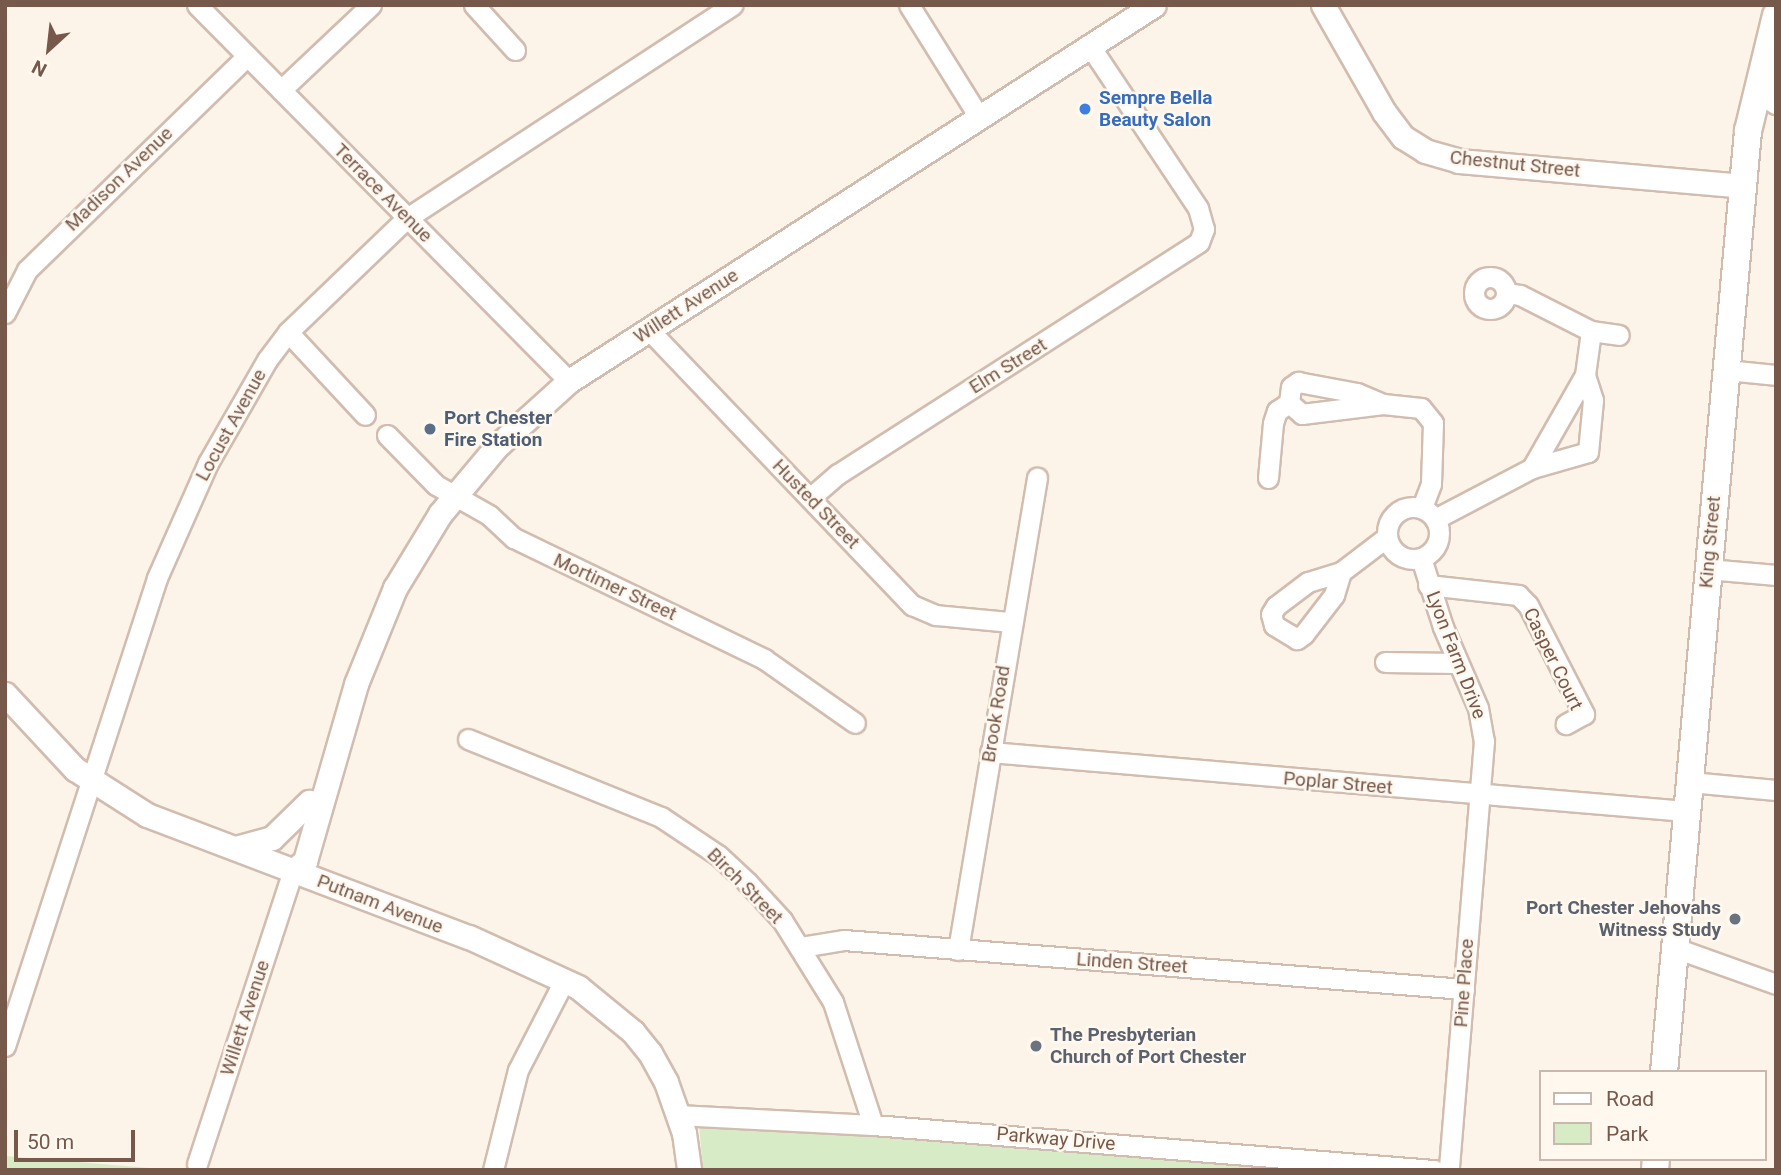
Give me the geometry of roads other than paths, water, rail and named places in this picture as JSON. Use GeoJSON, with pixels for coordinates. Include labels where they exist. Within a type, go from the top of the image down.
{"type":"FeatureCollection","features":[{"type":"Feature","properties":{"kind":"main road","name":"King Street"},"geometry":{"type":"LineString","coordinates":[[1664,1070],[1742,186],[1748,131],[1770,89],[1776,15]]}},
{"type":"Feature","properties":{"kind":"street","name":"Terrace Avenue"},"geometry":{"type":"LineString","coordinates":[[197,5],[569,381]]}},
{"type":"Feature","properties":{"kind":"street"},"geometry":{"type":"LineString","coordinates":[[281,90],[371,5]]}},
{"type":"Feature","properties":{"kind":"street"},"geometry":{"type":"LineString","coordinates":[[474,5],[515,50]]}},
{"type":"Feature","properties":{"kind":"street","name":"Locust Avenue"},"geometry":{"type":"LineString","coordinates":[[5,1046],[174,534],[238,405],[288,332],[407,218],[733,5]]}},
{"type":"Feature","properties":{"kind":"street"},"geometry":{"type":"LineString","coordinates":[[909,5],[979,117]]}},
{"type":"Feature","properties":{"kind":"street","name":"Willett Avenue"},"geometry":{"type":"LineString","coordinates":[[293,871],[305,861],[345,724],[395,588],[455,496],[525,418],[569,381],[1154,5]]}},
{"type":"Feature","properties":{"kind":"street","name":"Chestnut Street"},"geometry":{"type":"LineString","coordinates":[[1323,5],[1384,112],[1403,137],[1424,151],[1459,161],[1742,186]]}},
{"type":"Feature","properties":{"kind":"street","name":"Elm Street"},"geometry":{"type":"LineString","coordinates":[[810,498],[838,474],[1192,249],[1204,233],[1198,208],[1090,46]]}},
{"type":"Feature","properties":{"kind":"street","name":"Madison Avenue"},"geometry":{"type":"LineString","coordinates":[[5,313],[15,288],[34,262],[247,56]]}},
{"type":"Feature","properties":{"kind":"street"},"geometry":{"type":"LineString","coordinates":[[1506,293],[1520,295],[1591,331],[1619,335]]}},
{"type":"Feature","properties":{"kind":"street","name":"Husted Street"},"geometry":{"type":"LineString","coordinates":[[649,330],[912,605],[936,615],[1010,622]]}},
{"type":"Feature","properties":{"kind":"street"},"geometry":{"type":"LineString","coordinates":[[1532,468],[1585,375],[1591,331]]}},
{"type":"Feature","properties":{"kind":"street"},"geometry":{"type":"LineString","coordinates":[[288,332],[365,415]]}},
{"type":"Feature","properties":{"kind":"street"},"geometry":{"type":"LineString","coordinates":[[1726,370],[1776,374]]}},
{"type":"Feature","properties":{"kind":"street"},"geometry":{"type":"LineString","coordinates":[[1341,572],[1387,537],[1395,514],[1406,508],[1428,513],[1532,468],[1588,452],[1593,400],[1585,375]]}},
{"type":"Feature","properties":{"kind":"street"},"geometry":{"type":"LineString","coordinates":[[1268,478],[1273,423],[1277,411],[1289,403],[1291,387],[1306,382],[1383,404],[1421,408],[1433,423],[1428,513],[1437,545],[1421,558],[1403,557],[1387,537]]}},
{"type":"Feature","properties":{"kind":"street"},"geometry":{"type":"LineString","coordinates":[[1289,403],[1302,414],[1383,404]]}},
{"type":"Feature","properties":{"kind":"street","name":"Mortimer Street"},"geometry":{"type":"LineString","coordinates":[[387,435],[436,485],[534,550],[764,659],[855,723]]}},
{"type":"Feature","properties":{"kind":"street","name":"Brook Road"},"geometry":{"type":"LineString","coordinates":[[958,950],[1010,622],[1037,478]]}},
{"type":"Feature","properties":{"kind":"street","name":"Lyon Farm Drive"},"geometry":{"type":"LineString","coordinates":[[1421,558],[1457,663],[1483,723],[1478,796]]}},
{"type":"Feature","properties":{"kind":"street"},"geometry":{"type":"LineString","coordinates":[[1708,569],[1776,575]]}},
{"type":"Feature","properties":{"kind":"street","name":"Casper Court"},"geometry":{"type":"LineString","coordinates":[[1429,585],[1518,595],[1528,606],[1584,713],[1566,724]]}},
{"type":"Feature","properties":{"kind":"street"},"geometry":{"type":"LineString","coordinates":[[1385,662],[1449,667],[1457,663]]}},
{"type":"Feature","properties":{"kind":"street","name":"Putnam Avenue"},"geometry":{"type":"LineString","coordinates":[[5,694],[57,752],[93,782],[147,815],[468,937],[565,979],[633,1032],[666,1082],[677,1115],[689,1170]]}},
{"type":"Feature","properties":{"kind":"street","name":"Willett Avenue"},"geometry":{"type":"LineString","coordinates":[[197,1164],[293,871],[290,855],[309,802],[345,724]]}},
{"type":"Feature","properties":{"kind":"street","name":"Birch Street"},"geometry":{"type":"LineString","coordinates":[[468,738],[661,817],[728,864],[782,920],[801,947],[832,1002],[873,1125]]}},
{"type":"Feature","properties":{"kind":"street","name":"Poplar Street"},"geometry":{"type":"LineString","coordinates":[[990,752],[1478,796],[1686,811]]}},
{"type":"Feature","properties":{"kind":"street"},"geometry":{"type":"LineString","coordinates":[[1690,782],[1776,790]]}},
{"type":"Feature","properties":{"kind":"street","name":"Pine Place"},"geometry":{"type":"LineString","coordinates":[[1449,1170],[1478,796]]}},
{"type":"Feature","properties":{"kind":"street"},"geometry":{"type":"LineString","coordinates":[[232,849],[272,838],[309,802]]}},
{"type":"Feature","properties":{"kind":"street","name":"Linden Street"},"geometry":{"type":"LineString","coordinates":[[801,947],[844,940],[1464,989]]}},
{"type":"Feature","properties":{"kind":"street"},"geometry":{"type":"LineString","coordinates":[[1675,948],[1776,984]]}},
{"type":"Feature","properties":{"kind":"street"},"geometry":{"type":"LineString","coordinates":[[493,1170],[518,1070],[565,979]]}},
{"type":"Feature","properties":{"kind":"street","name":"Parkway Drive"},"geometry":{"type":"LineString","coordinates":[[677,1115],[873,1125],[1434,1170]]}},
{"type":"Feature","properties":{"kind":"place","name":"Sempre Bella Beauty Salon"},"geometry":{"type":"Point","coordinates":[1085,109]}},
{"type":"Feature","properties":{"kind":"place","name":"Port Chester Fire Station"},"geometry":{"type":"Point","coordinates":[430,429]}},
{"type":"Feature","properties":{"kind":"place","name":"Port Chester Jehovahs Witness Study"},"geometry":{"type":"Point","coordinates":[1735,919]}},
{"type":"Feature","properties":{"kind":"place","name":"The Presbyterian Church of Port Chester"},"geometry":{"type":"Point","coordinates":[1036,1046]}}]}
